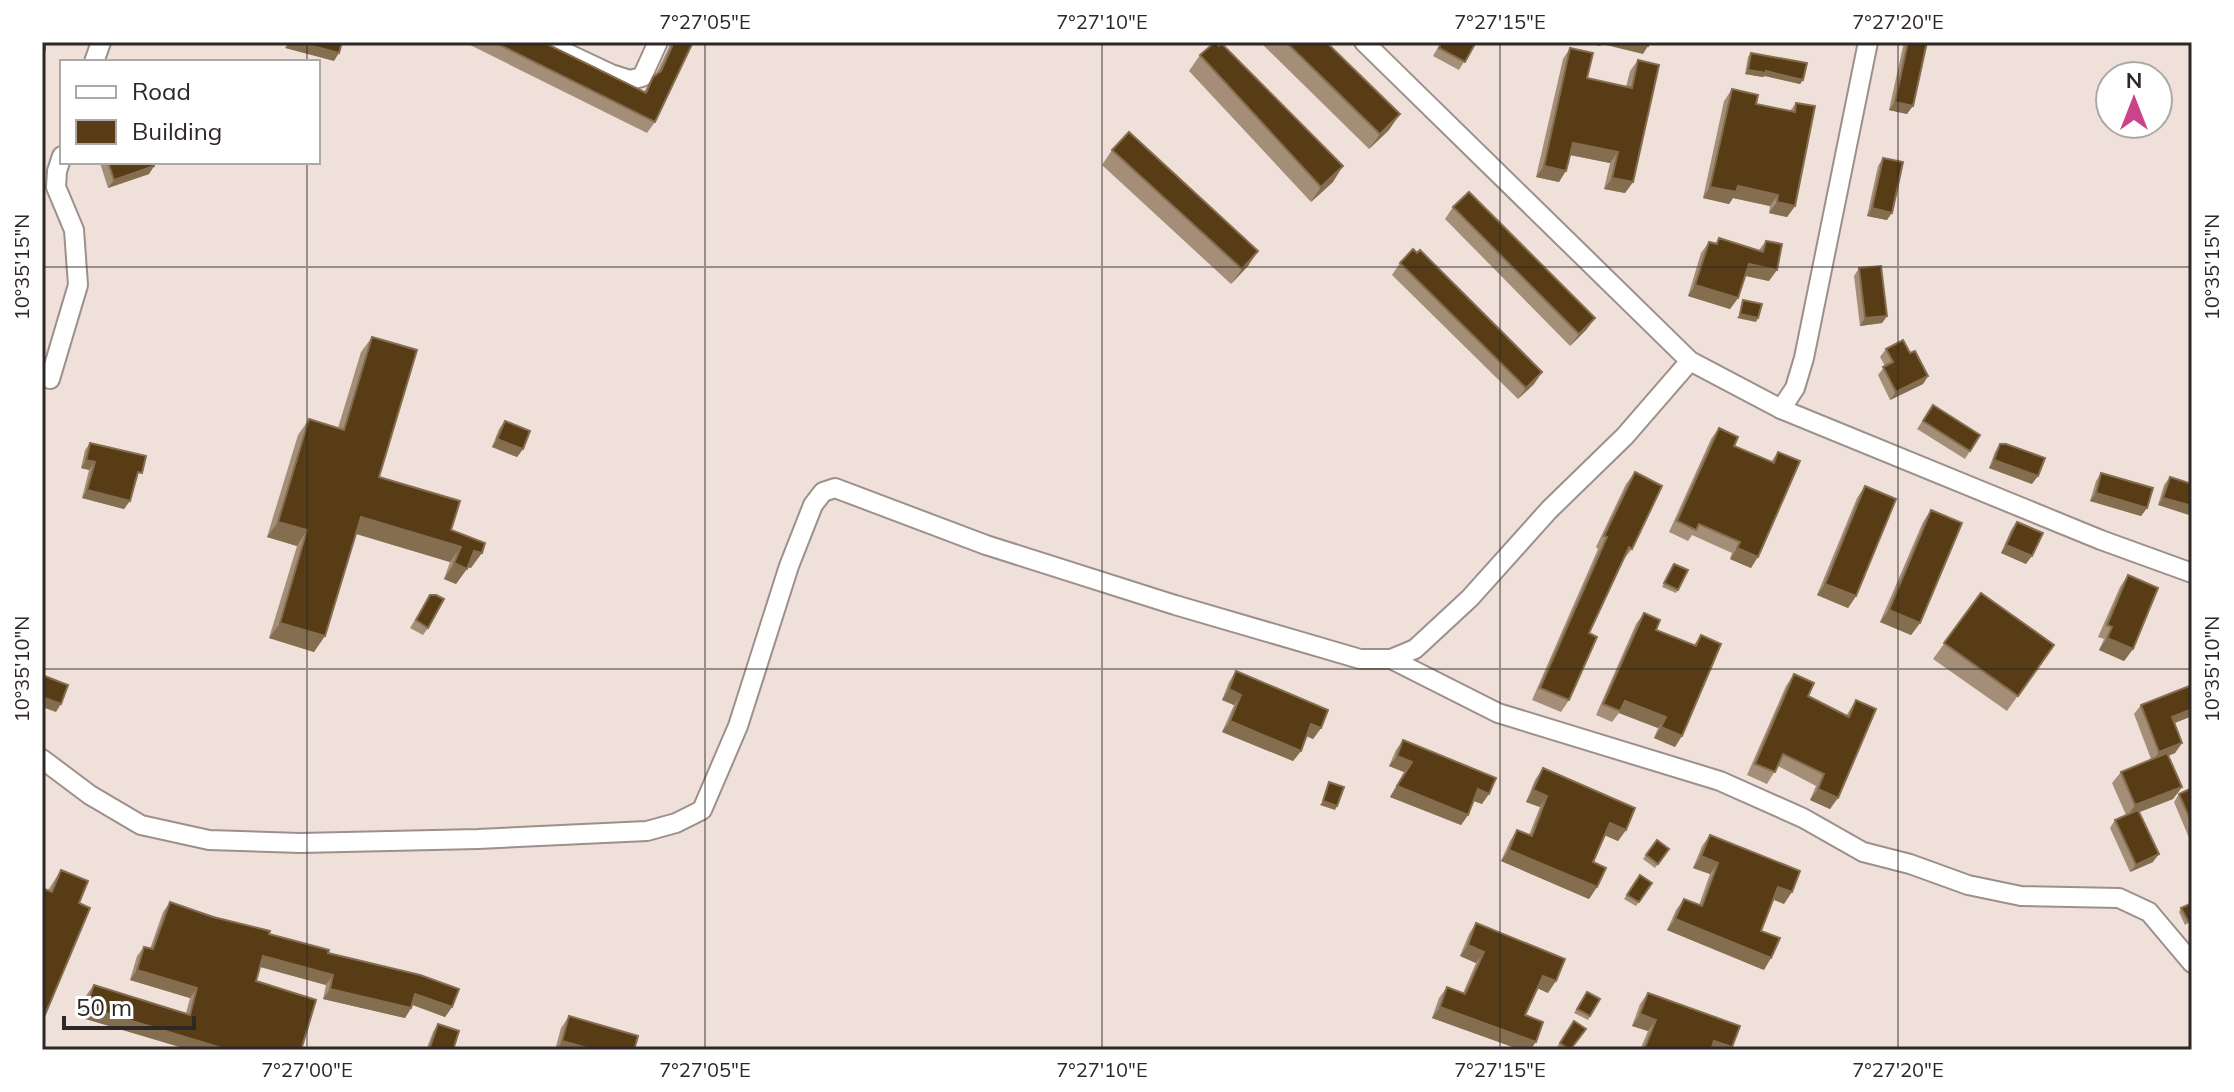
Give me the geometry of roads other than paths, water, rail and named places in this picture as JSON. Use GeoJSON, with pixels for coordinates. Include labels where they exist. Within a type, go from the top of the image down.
{"type":"FeatureCollection","features":[{"type":"Feature","properties":{"kind":"lane"},"geometry":{"type":"LineString","coordinates":[[543,42],[630,80],[642,77],[658,42]]}},
{"type":"Feature","properties":{"kind":"lane"},"geometry":{"type":"LineString","coordinates":[[1364,42],[1690,361],[1781,409],[2101,540],[2192,573]]}},
{"type":"Feature","properties":{"kind":"lane"},"geometry":{"type":"LineString","coordinates":[[1781,409],[1795,388],[1804,358],[1868,42]]}},
{"type":"Feature","properties":{"kind":"lane"},"geometry":{"type":"LineString","coordinates":[[50,379],[78,285],[74,230],[56,187],[60,162]]}},
{"type":"Feature","properties":{"kind":"lane"},"geometry":{"type":"LineString","coordinates":[[42,759],[90,795],[141,825],[209,840],[300,843],[478,839],[647,831],[676,823],[702,810],[738,726],[789,566],[813,505],[823,492],[835,488],[986,545],[1175,605],[1360,659],[1391,659],[1415,649],[1470,598],[1549,510],[1625,436],[1690,361]]}},
{"type":"Feature","properties":{"kind":"lane"},"geometry":{"type":"LineString","coordinates":[[1391,659],[1498,713],[1720,781],[1803,818],[1863,852],[1910,864],[1968,885],[2021,896],[2119,898],[2149,912],[2192,963]]}}]}
